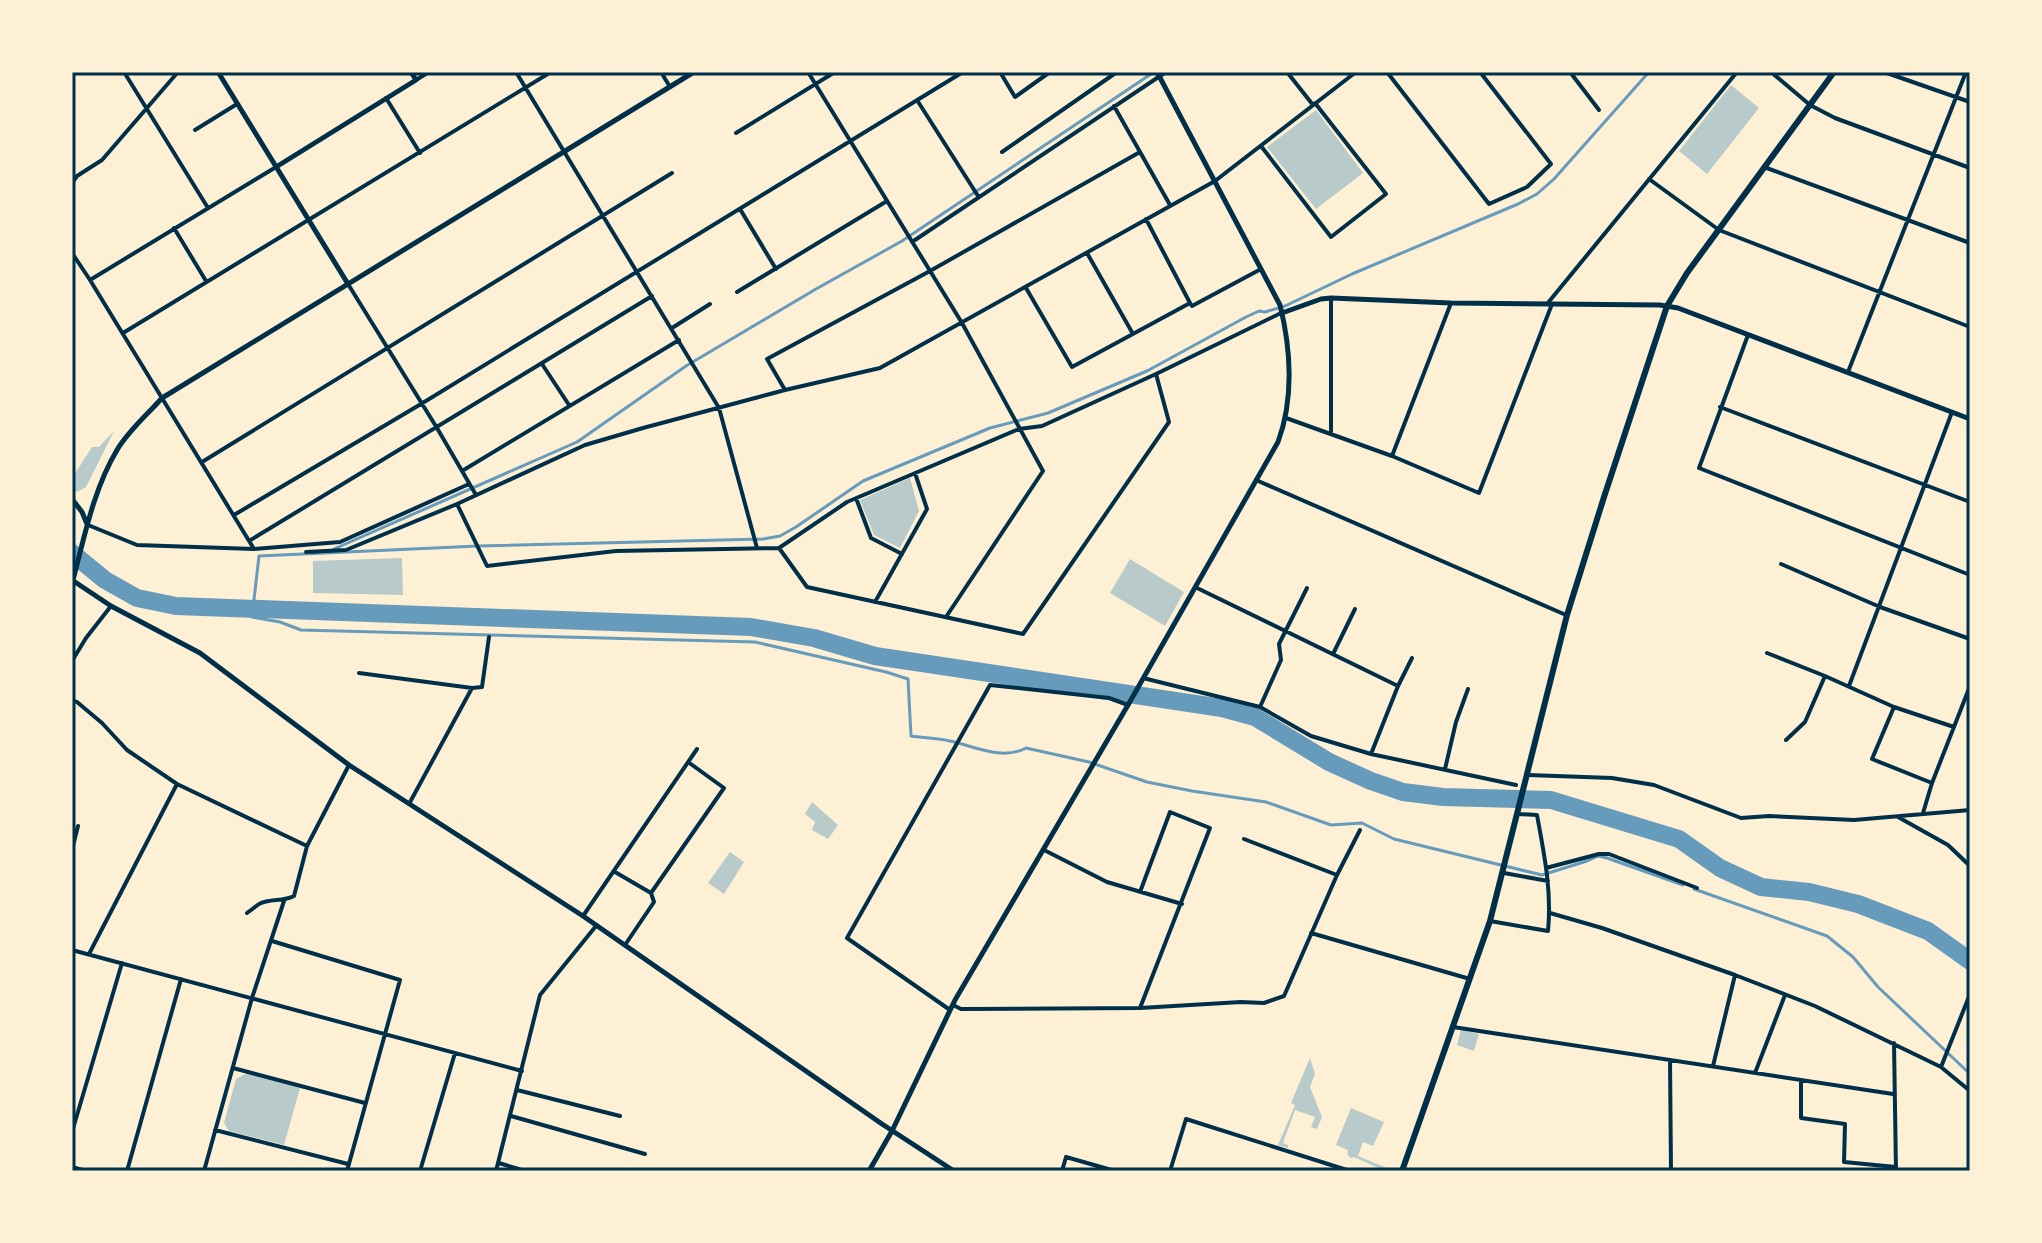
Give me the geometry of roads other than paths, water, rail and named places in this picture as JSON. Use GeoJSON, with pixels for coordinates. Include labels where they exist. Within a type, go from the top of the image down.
{"type":"FeatureCollection","features":[{"type":"Feature","properties":{"kind":"main road"},"geometry":{"type":"LineString","coordinates":[[1402,1171],[1490,921],[1567,615],[1667,306],[1834,72]]}},
{"type":"Feature","properties":{"kind":"street"},"geometry":{"type":"LineString","coordinates":[[124,72],[208,208]]}},
{"type":"Feature","properties":{"kind":"street"},"geometry":{"type":"LineString","coordinates":[[72,183],[77,176],[102,160],[178,72]]}},
{"type":"Feature","properties":{"kind":"street"},"geometry":{"type":"LineString","coordinates":[[218,72],[476,495]]}},
{"type":"Feature","properties":{"kind":"street"},"geometry":{"type":"LineString","coordinates":[[411,72],[416,80]]}},
{"type":"Feature","properties":{"kind":"street"},"geometry":{"type":"LineString","coordinates":[[90,280],[429,72]]}},
{"type":"Feature","properties":{"kind":"street"},"geometry":{"type":"LineString","coordinates":[[516,72],[719,408],[757,548]]}},
{"type":"Feature","properties":{"kind":"street"},"geometry":{"type":"LineString","coordinates":[[123,333],[551,72]]}},
{"type":"Feature","properties":{"kind":"street"},"geometry":{"type":"LineString","coordinates":[[661,72],[670,87]]}},
{"type":"Feature","properties":{"kind":"street"},"geometry":{"type":"LineString","coordinates":[[694,72],[162,398],[117,450],[97,494],[72,581],[111,606],[200,653],[349,765],[583,916],[954,1171]]}},
{"type":"Feature","properties":{"kind":"street"},"geometry":{"type":"LineString","coordinates":[[808,72],[962,323],[1043,471],[946,617]]}},
{"type":"Feature","properties":{"kind":"street"},"geometry":{"type":"LineString","coordinates":[[736,133],[835,72]]}},
{"type":"Feature","properties":{"kind":"street"},"geometry":{"type":"LineString","coordinates":[[234,515],[963,72]]}},
{"type":"Feature","properties":{"kind":"street"},"geometry":{"type":"LineString","coordinates":[[1000,72],[1015,97],[1050,72]]}},
{"type":"Feature","properties":{"kind":"street"},"geometry":{"type":"LineString","coordinates":[[1002,152],[1117,72]]}},
{"type":"Feature","properties":{"kind":"street"},"geometry":{"type":"LineString","coordinates":[[912,242],[1158,74],[1166,72]]}},
{"type":"Feature","properties":{"kind":"street"},"geometry":{"type":"LineString","coordinates":[[1261,146],[1331,237],[1386,194],[1287,72]]}},
{"type":"Feature","properties":{"kind":"street"},"geometry":{"type":"LineString","coordinates":[[306,552],[346,550],[457,504],[585,445],[785,390],[880,368],[1215,181],[1356,72]]}},
{"type":"Feature","properties":{"kind":"street"},"geometry":{"type":"LineString","coordinates":[[1387,72],[1489,204],[1527,187],[1551,164],[1480,72]]}},
{"type":"Feature","properties":{"kind":"street"},"geometry":{"type":"LineString","coordinates":[[1286,418],[1392,456],[1479,493],[1549,304],[1737,72]]}},
{"type":"Feature","properties":{"kind":"street"},"geometry":{"type":"LineString","coordinates":[[1771,72],[1810,105],[1835,118],[1970,168]]}},
{"type":"Feature","properties":{"kind":"street"},"geometry":{"type":"LineString","coordinates":[[1884,72],[1970,102]]}},
{"type":"Feature","properties":{"kind":"street"},"geometry":{"type":"LineString","coordinates":[[1848,372],[1966,72]]}},
{"type":"Feature","properties":{"kind":"street"},"geometry":{"type":"LineString","coordinates":[[1574,73],[1599,110]]}},
{"type":"Feature","properties":{"kind":"street"},"geometry":{"type":"LineString","coordinates":[[869,1171],[892,1131],[951,1007],[1278,442],[1286,418],[1288,347],[1282,313],[1158,74]]}},
{"type":"Feature","properties":{"kind":"street"},"geometry":{"type":"LineString","coordinates":[[386,98],[420,153]]}},
{"type":"Feature","properties":{"kind":"street"},"geometry":{"type":"LineString","coordinates":[[917,100],[978,196]]}},
{"type":"Feature","properties":{"kind":"street"},"geometry":{"type":"LineString","coordinates":[[195,130],[237,104]]}},
{"type":"Feature","properties":{"kind":"street"},"geometry":{"type":"LineString","coordinates":[[1114,106],[1170,205]]}},
{"type":"Feature","properties":{"kind":"street"},"geometry":{"type":"LineString","coordinates":[[785,390],[767,359],[1140,152]]}},
{"type":"Feature","properties":{"kind":"street"},"geometry":{"type":"LineString","coordinates":[[1764,167],[1970,243]]}},
{"type":"Feature","properties":{"kind":"street"},"geometry":{"type":"LineString","coordinates":[[202,462],[672,173]]}},
{"type":"Feature","properties":{"kind":"street"},"geometry":{"type":"LineString","coordinates":[[1649,179],[1719,230],[1970,327]]}},
{"type":"Feature","properties":{"kind":"street"},"geometry":{"type":"LineString","coordinates":[[737,292],[887,201]]}},
{"type":"Feature","properties":{"kind":"street"},"geometry":{"type":"LineString","coordinates":[[739,209],[776,269]]}},
{"type":"Feature","properties":{"kind":"street"},"geometry":{"type":"LineString","coordinates":[[1146,219],[1192,306],[1261,269]]}},
{"type":"Feature","properties":{"kind":"street"},"geometry":{"type":"LineString","coordinates":[[174,228],[207,282]]}},
{"type":"Feature","properties":{"kind":"street"},"geometry":{"type":"LineString","coordinates":[[72,253],[254,549]]}},
{"type":"Feature","properties":{"kind":"street"},"geometry":{"type":"LineString","coordinates":[[1087,253],[1133,334]]}},
{"type":"Feature","properties":{"kind":"street"},"geometry":{"type":"LineString","coordinates":[[1026,288],[1072,367],[1190,303]]}},
{"type":"Feature","properties":{"kind":"street"},"geometry":{"type":"LineString","coordinates":[[249,541],[652,296]]}},
{"type":"Feature","properties":{"kind":"street"},"geometry":{"type":"LineString","coordinates":[[1331,298],[1331,433]]}},
{"type":"Feature","properties":{"kind":"street"},"geometry":{"type":"LineString","coordinates":[[457,504],[487,566],[616,551],[779,548],[847,502],[1019,429],[1042,426],[1282,313],[1331,298],[1678,308],[1970,419]]}},
{"type":"Feature","properties":{"kind":"street"},"geometry":{"type":"LineString","coordinates":[[1392,456],[1451,303]]}},
{"type":"Feature","properties":{"kind":"street"},"geometry":{"type":"LineString","coordinates":[[672,328],[710,304]]}},
{"type":"Feature","properties":{"kind":"street"},"geometry":{"type":"LineString","coordinates":[[1748,335],[1699,468],[1970,575]]}},
{"type":"Feature","properties":{"kind":"street"},"geometry":{"type":"LineString","coordinates":[[462,471],[679,340]]}},
{"type":"Feature","properties":{"kind":"street"},"geometry":{"type":"LineString","coordinates":[[542,364],[569,406]]}},
{"type":"Feature","properties":{"kind":"street"},"geometry":{"type":"LineString","coordinates":[[779,548],[807,587],[1023,634],[1169,422],[1156,374]]}},
{"type":"Feature","properties":{"kind":"street"},"geometry":{"type":"LineString","coordinates":[[1720,407],[1970,502]]}},
{"type":"Feature","properties":{"kind":"street"},"geometry":{"type":"LineString","coordinates":[[1849,686],[1952,412]]}},
{"type":"Feature","properties":{"kind":"street"},"geometry":{"type":"LineString","coordinates":[[875,602],[927,509],[915,473]]}},
{"type":"Feature","properties":{"kind":"street"},"geometry":{"type":"LineString","coordinates":[[1256,480],[1567,615]]}},
{"type":"Feature","properties":{"kind":"street"},"geometry":{"type":"LineString","coordinates":[[72,499],[88,525],[137,545],[254,549],[340,542],[469,484]]}},
{"type":"Feature","properties":{"kind":"street"},"geometry":{"type":"LineString","coordinates":[[856,498],[871,538],[902,554]]}},
{"type":"Feature","properties":{"kind":"street"},"geometry":{"type":"LineString","coordinates":[[1781,564],[1880,607],[1970,639]]}},
{"type":"Feature","properties":{"kind":"street"},"geometry":{"type":"LineString","coordinates":[[1195,587],[1398,686]]}},
{"type":"Feature","properties":{"kind":"street"},"geometry":{"type":"LineString","coordinates":[[1260,707],[1281,660],[1279,644],[1307,588]]}},
{"type":"Feature","properties":{"kind":"street"},"geometry":{"type":"LineString","coordinates":[[72,661],[111,606]]}},
{"type":"Feature","properties":{"kind":"street"},"geometry":{"type":"LineString","coordinates":[[1333,654],[1355,609]]}},
{"type":"Feature","properties":{"kind":"street"},"geometry":{"type":"LineString","coordinates":[[359,673],[482,687],[489,637]]}},
{"type":"Feature","properties":{"kind":"street"},"geometry":{"type":"LineString","coordinates":[[1767,653],[1894,707],[1954,727]]}},
{"type":"Feature","properties":{"kind":"street"},"geometry":{"type":"LineString","coordinates":[[1371,754],[1412,658]]}},
{"type":"Feature","properties":{"kind":"street"},"geometry":{"type":"LineString","coordinates":[[1786,740],[1805,722],[1825,676]]}},
{"type":"Feature","properties":{"kind":"street"},"geometry":{"type":"LineString","coordinates":[[1143,678],[1260,707],[1311,736],[1371,754],[1516,785]]}},
{"type":"Feature","properties":{"kind":"street"},"geometry":{"type":"LineString","coordinates":[[1128,705],[1109,698],[990,685],[847,938],[951,1007],[961,1009],[1140,1008],[1264,1003],[1284,996],[1360,830]]}},
{"type":"Feature","properties":{"kind":"street"},"geometry":{"type":"LineString","coordinates":[[1923,813],[1970,686]]}},
{"type":"Feature","properties":{"kind":"street"},"geometry":{"type":"LineString","coordinates":[[409,804],[472,688]]}},
{"type":"Feature","properties":{"kind":"street"},"geometry":{"type":"LineString","coordinates":[[1445,769],[1456,722],[1468,689]]}},
{"type":"Feature","properties":{"kind":"street"},"geometry":{"type":"LineString","coordinates":[[72,699],[102,723],[127,750],[177,784],[307,846]]}},
{"type":"Feature","properties":{"kind":"street"},"geometry":{"type":"LineString","coordinates":[[1894,707],[1872,759],[1932,783]]}},
{"type":"Feature","properties":{"kind":"street"},"geometry":{"type":"LineString","coordinates":[[583,916],[697,749]]}},
{"type":"Feature","properties":{"kind":"street"},"geometry":{"type":"LineString","coordinates":[[651,893],[724,788],[688,762]]}},
{"type":"Feature","properties":{"kind":"street"},"geometry":{"type":"LineString","coordinates":[[247,913],[260,903],[284,901],[294,896],[307,846],[349,765]]}},
{"type":"Feature","properties":{"kind":"street"},"geometry":{"type":"LineString","coordinates":[[1528,775],[1612,778],[1654,785],[1741,818],[1769,816],[1854,820],[1970,810]]}},
{"type":"Feature","properties":{"kind":"street"},"geometry":{"type":"LineString","coordinates":[[89,954],[177,784]]}},
{"type":"Feature","properties":{"kind":"street"},"geometry":{"type":"LineString","coordinates":[[1140,892],[1170,812],[1210,828],[1140,1008]]}},
{"type":"Feature","properties":{"kind":"street"},"geometry":{"type":"LineString","coordinates":[[1490,921],[1548,931],[1548,881],[1537,815],[1518,814]]}},
{"type":"Feature","properties":{"kind":"street"},"geometry":{"type":"LineString","coordinates":[[1896,816],[1948,845],[1970,866]]}},
{"type":"Feature","properties":{"kind":"street"},"geometry":{"type":"LineString","coordinates":[[72,850],[78,826]]}},
{"type":"Feature","properties":{"kind":"street"},"geometry":{"type":"LineString","coordinates":[[1244,839],[1337,875]]}},
{"type":"Feature","properties":{"kind":"street"},"geometry":{"type":"LineString","coordinates":[[1044,850],[1107,882],[1182,904]]}},
{"type":"Feature","properties":{"kind":"street"},"geometry":{"type":"LineString","coordinates":[[1546,868],[1609,854],[1697,888]]}},
{"type":"Feature","properties":{"kind":"street"},"geometry":{"type":"LineString","coordinates":[[614,872],[651,893],[654,902],[625,946]]}},
{"type":"Feature","properties":{"kind":"street"},"geometry":{"type":"LineString","coordinates":[[1502,873],[1548,881]]}},
{"type":"Feature","properties":{"kind":"street"},"geometry":{"type":"LineString","coordinates":[[204,1171],[252,998],[284,901]]}},
{"type":"Feature","properties":{"kind":"street"},"geometry":{"type":"LineString","coordinates":[[1550,913],[1602,928],[1815,1006],[1941,1067],[1970,1091]]}},
{"type":"Feature","properties":{"kind":"street"},"geometry":{"type":"LineString","coordinates":[[496,1171],[540,995],[596,926]]}},
{"type":"Feature","properties":{"kind":"street"},"geometry":{"type":"LineString","coordinates":[[1311,933],[1470,979]]}},
{"type":"Feature","properties":{"kind":"street"},"geometry":{"type":"LineString","coordinates":[[272,941],[400,980],[347,1171]]}},
{"type":"Feature","properties":{"kind":"street"},"geometry":{"type":"LineString","coordinates":[[72,950],[522,1071]]}},
{"type":"Feature","properties":{"kind":"street"},"geometry":{"type":"LineString","coordinates":[[72,1132],[122,963]]}},
{"type":"Feature","properties":{"kind":"street"},"geometry":{"type":"LineString","coordinates":[[1713,1067],[1735,975]]}},
{"type":"Feature","properties":{"kind":"street"},"geometry":{"type":"LineString","coordinates":[[127,1171],[181,979]]}},
{"type":"Feature","properties":{"kind":"street"},"geometry":{"type":"LineString","coordinates":[[1941,1067],[1970,994]]}},
{"type":"Feature","properties":{"kind":"street"},"geometry":{"type":"LineString","coordinates":[[1755,1073],[1785,995]]}},
{"type":"Feature","properties":{"kind":"street"},"geometry":{"type":"LineString","coordinates":[[1453,1027],[1893,1094]]}},
{"type":"Feature","properties":{"kind":"street"},"geometry":{"type":"LineString","coordinates":[[1801,1080],[1801,1118],[1845,1124],[1844,1162],[1896,1169],[1894,1043]]}},
{"type":"Feature","properties":{"kind":"street"},"geometry":{"type":"LineString","coordinates":[[420,1171],[455,1053]]}},
{"type":"Feature","properties":{"kind":"street"},"geometry":{"type":"LineString","coordinates":[[1670,1060],[1671,1171]]}},
{"type":"Feature","properties":{"kind":"street"},"geometry":{"type":"LineString","coordinates":[[233,1068],[365,1103]]}},
{"type":"Feature","properties":{"kind":"street"},"geometry":{"type":"LineString","coordinates":[[517,1090],[620,1116]]}},
{"type":"Feature","properties":{"kind":"street"},"geometry":{"type":"LineString","coordinates":[[511,1116],[645,1154]]}},
{"type":"Feature","properties":{"kind":"street"},"geometry":{"type":"LineString","coordinates":[[1170,1171],[1186,1119],[1350,1171]]}},
{"type":"Feature","properties":{"kind":"street"},"geometry":{"type":"LineString","coordinates":[[215,1130],[348,1164]]}},
{"type":"Feature","properties":{"kind":"street"},"geometry":{"type":"LineString","coordinates":[[1062,1171],[1066,1157],[1115,1171]]}},
{"type":"Feature","properties":{"kind":"street"},"geometry":{"type":"LineString","coordinates":[[499,1163],[525,1171]]}},
{"type":"Feature","properties":{"kind":"street"},"geometry":{"type":"LineString","coordinates":[[72,1167],[86,1171]]}},
{"type":"Feature","properties":{"kind":"waterway"},"geometry":{"type":"LineString","coordinates":[[334,549],[577,442],[686,366],[902,241],[1154,72]]}},
{"type":"Feature","properties":{"kind":"waterway"},"geometry":{"type":"LineString","coordinates":[[1649,72],[1537,194],[1285,306],[1259,311],[1147,371],[1048,413],[990,428],[863,481],[780,536],[259,556],[252,617],[301,630],[755,642],[908,679],[911,736],[945,740],[998,753],[1026,748],[1089,762],[1147,782],[1266,802],[1331,825],[1362,823],[1394,839],[1542,875],[1598,856],[1683,885]]}},
{"type":"Feature","properties":{"kind":"waterway"},"geometry":{"type":"LineString","coordinates":[[72,553],[105,580],[137,598],[176,606],[751,627],[814,638],[875,656],[1222,708],[1255,717],[1329,762],[1403,792],[1443,797],[1551,800],[1679,839],[1720,868],[1761,887],[1809,892],[1858,904],[1928,931],[1970,961]]}},
{"type":"Feature","properties":{"kind":"waterway"},"geometry":{"type":"LineString","coordinates":[[1694,889],[1827,936],[1853,957],[1878,987],[1970,1074]]}}]}
